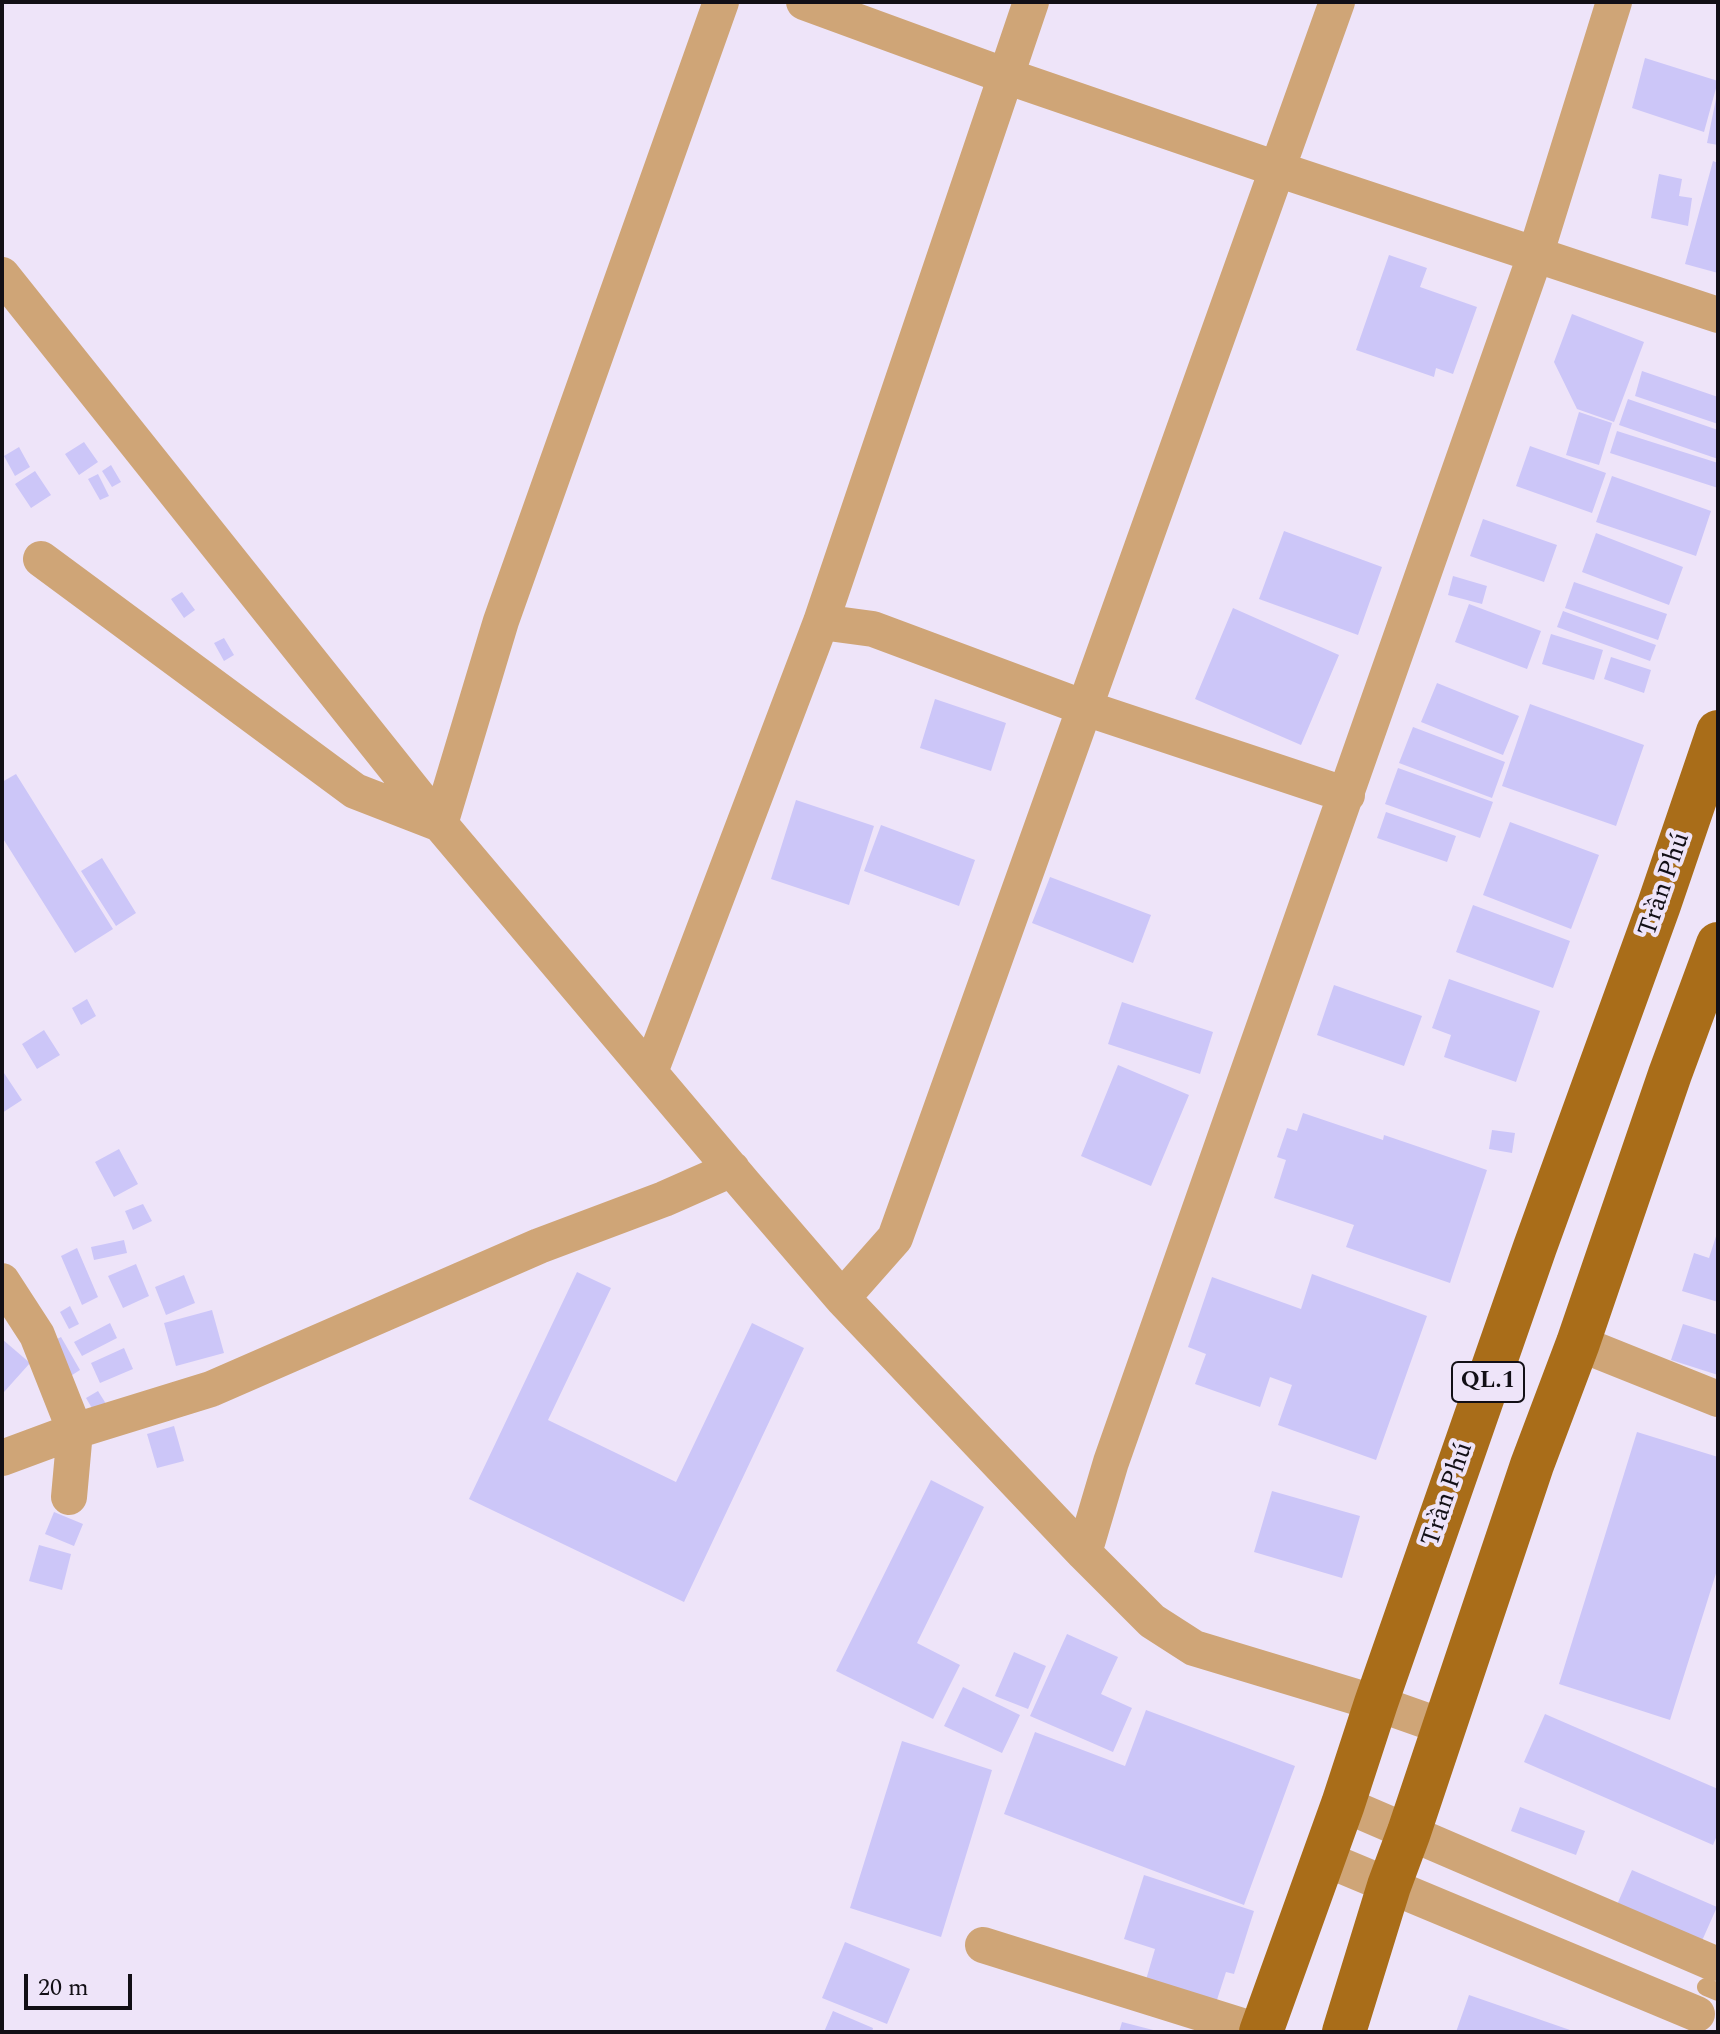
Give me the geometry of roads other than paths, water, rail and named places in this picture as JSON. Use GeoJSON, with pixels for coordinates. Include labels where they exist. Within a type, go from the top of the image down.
{"type":"FeatureCollection","features":[{"type":"Feature","properties":{"kind":"main road","name":"Trần Phú"},"geometry":{"type":"LineString","coordinates":[[1261,2032],[1718,732]]}},
{"type":"Feature","properties":{"kind":"main road","name":"QL.1"},"geometry":{"type":"LineString","coordinates":[[1344,2032],[1389,1886],[1532,1465],[1714,966]]}},
{"type":"Feature","properties":{"kind":"street"},"geometry":{"type":"LineString","coordinates":[[440,824],[501,621],[721,2]]}},
{"type":"Feature","properties":{"kind":"street"},"geometry":{"type":"LineString","coordinates":[[804,2],[1006,76],[1277,169],[1718,315]]}},
{"type":"Feature","properties":{"kind":"street"},"geometry":{"type":"LineString","coordinates":[[650,1072],[821,622],[1031,2]]}},
{"type":"Feature","properties":{"kind":"street"},"geometry":{"type":"LineString","coordinates":[[842,1298],[895,1238],[1337,2]]}},
{"type":"Feature","properties":{"kind":"street"},"geometry":{"type":"LineString","coordinates":[[1084,1553],[1111,1462],[1535,256],[1614,2]]}},
{"type":"Feature","properties":{"kind":"street"},"geometry":{"type":"LineString","coordinates":[[2,275],[440,824],[732,1169],[842,1298],[1084,1553],[1152,1621],[1194,1648],[1444,1727]]}},
{"type":"Feature","properties":{"kind":"street"},"geometry":{"type":"LineString","coordinates":[[41,559],[355,791],[440,824]]}},
{"type":"Feature","properties":{"kind":"street"},"geometry":{"type":"LineString","coordinates":[[821,622],[873,629],[1085,708],[1347,795]]}},
{"type":"Feature","properties":{"kind":"street"},"geometry":{"type":"LineString","coordinates":[[2,1458],[75,1431],[211,1389],[539,1246],[664,1199],[732,1169]]}},
{"type":"Feature","properties":{"kind":"street"},"geometry":{"type":"LineString","coordinates":[[2,1281],[37,1335],[75,1431],[69,1497]]}},
{"type":"Feature","properties":{"kind":"street"},"geometry":{"type":"LineString","coordinates":[[1578,1343],[1718,1399]]}},
{"type":"Feature","properties":{"kind":"street"},"geometry":{"type":"LineString","coordinates":[[1343,1804],[1409,1832],[1707,1989]]}},
{"type":"Feature","properties":{"kind":"street"},"geometry":{"type":"LineString","coordinates":[[1323,1858],[1389,1886],[1707,1989]]}},
{"type":"Feature","properties":{"kind":"street"},"geometry":{"type":"LineString","coordinates":[[983,1945],[1261,2032]]}}]}
